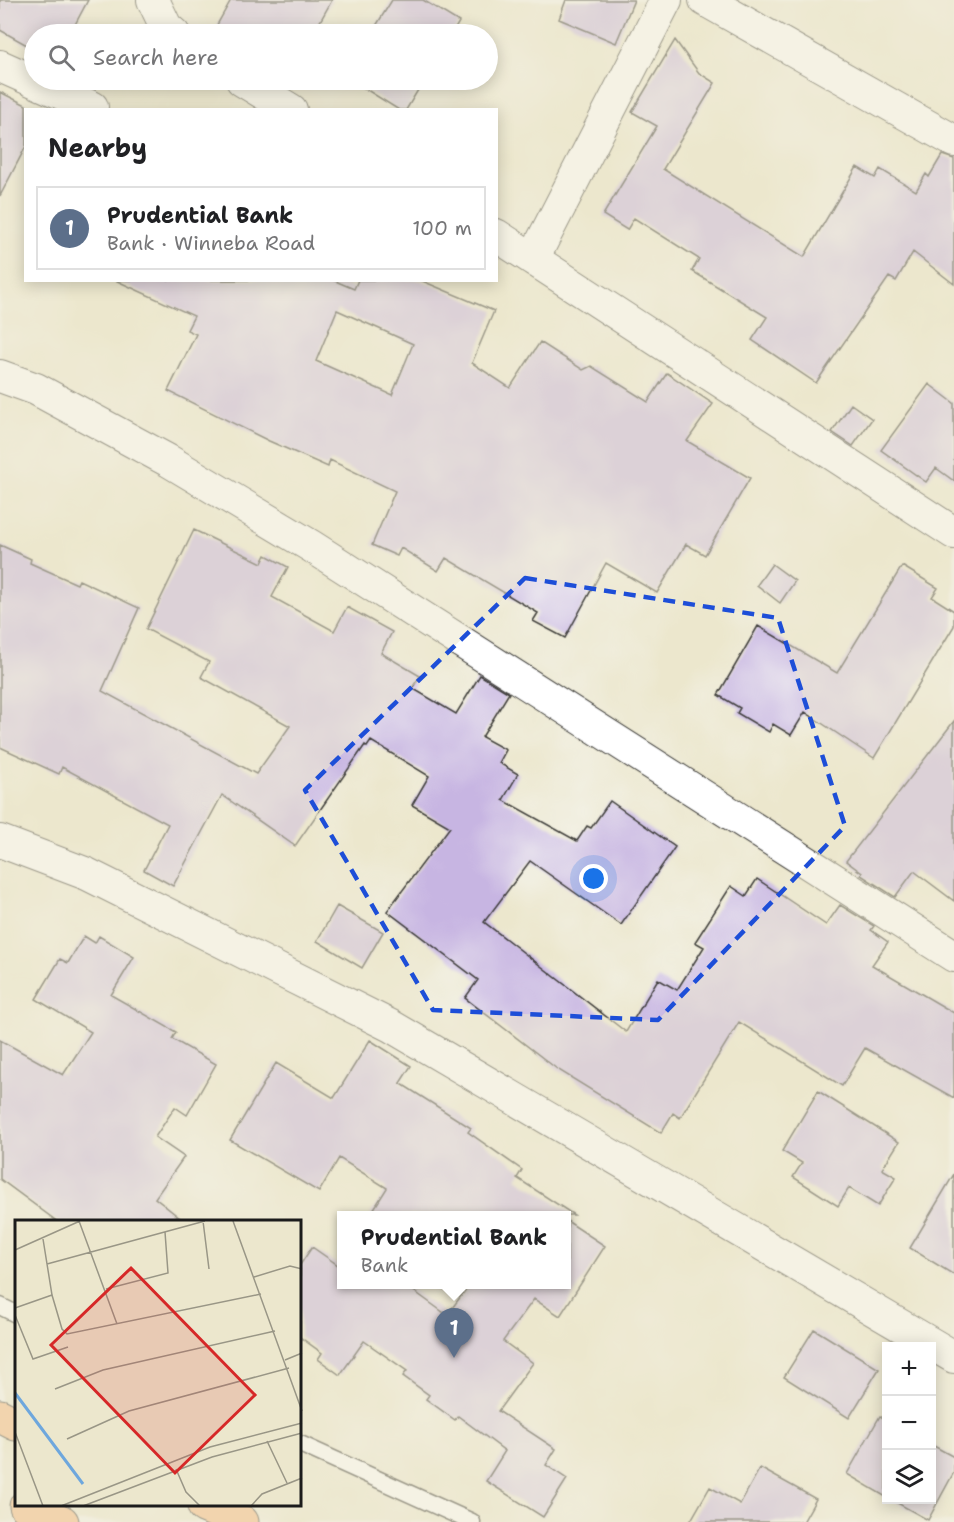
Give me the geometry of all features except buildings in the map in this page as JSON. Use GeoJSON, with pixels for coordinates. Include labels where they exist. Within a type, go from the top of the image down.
{"type":"FeatureCollection","features":[{"type":"Feature","properties":{"kind":"highway"},"geometry":{"type":"LineString","coordinates":[[0,1416],[15,1424]]}},
{"type":"Feature","properties":{"kind":"highway"},"geometry":{"type":"LineString","coordinates":[[0,1495],[15,1503]]}},
{"type":"Feature","properties":{"kind":"highway"},"geometry":{"type":"LineString","coordinates":[[206,1507],[242,1522]]}},
{"type":"Feature","properties":{"kind":"street"},"geometry":{"type":"LineString","coordinates":[[153,0],[165,24]]}},
{"type":"Feature","properties":{"kind":"street"},"geometry":{"type":"LineString","coordinates":[[533,259],[666,0]]}},
{"type":"Feature","properties":{"kind":"street"},"geometry":{"type":"LineString","coordinates":[[705,0],[954,141]]}},
{"type":"Feature","properties":{"kind":"street"},"geometry":{"type":"LineString","coordinates":[[0,66],[24,77]]}},
{"type":"Feature","properties":{"kind":"street"},"geometry":{"type":"LineString","coordinates":[[54,90],[92,107]]}},
{"type":"Feature","properties":{"kind":"street"},"geometry":{"type":"LineString","coordinates":[[258,90],[288,108]]}},
{"type":"Feature","properties":{"kind":"street"},"geometry":{"type":"LineString","coordinates":[[498,236],[954,533]]}},
{"type":"Feature","properties":{"kind":"street"},"geometry":{"type":"LineString","coordinates":[[0,376],[36,389],[169,461],[311,546],[954,956]]}},
{"type":"Feature","properties":{"kind":"street"},"geometry":{"type":"LineString","coordinates":[[0,841],[87,874],[391,1026],[954,1357]]}},
{"type":"Feature","properties":{"kind":"lane"},"geometry":{"type":"LineString","coordinates":[[0,1306],[15,1314]]}},
{"type":"Feature","properties":{"kind":"lane"},"geometry":{"type":"LineString","coordinates":[[302,1445],[472,1522]]}},
{"type":"Feature","properties":{"kind":"highlighted area"},"geometry":{"type":"Polygon","coordinates":[[[525,578],[778,618],[845,826],[658,1020],[433,1010],[305,790],[525,578]]]}},
{"type":"Feature","properties":{"kind":"place","name":"Prudential Bank"},"geometry":{"type":"Point","coordinates":[454,1358]}}]}
